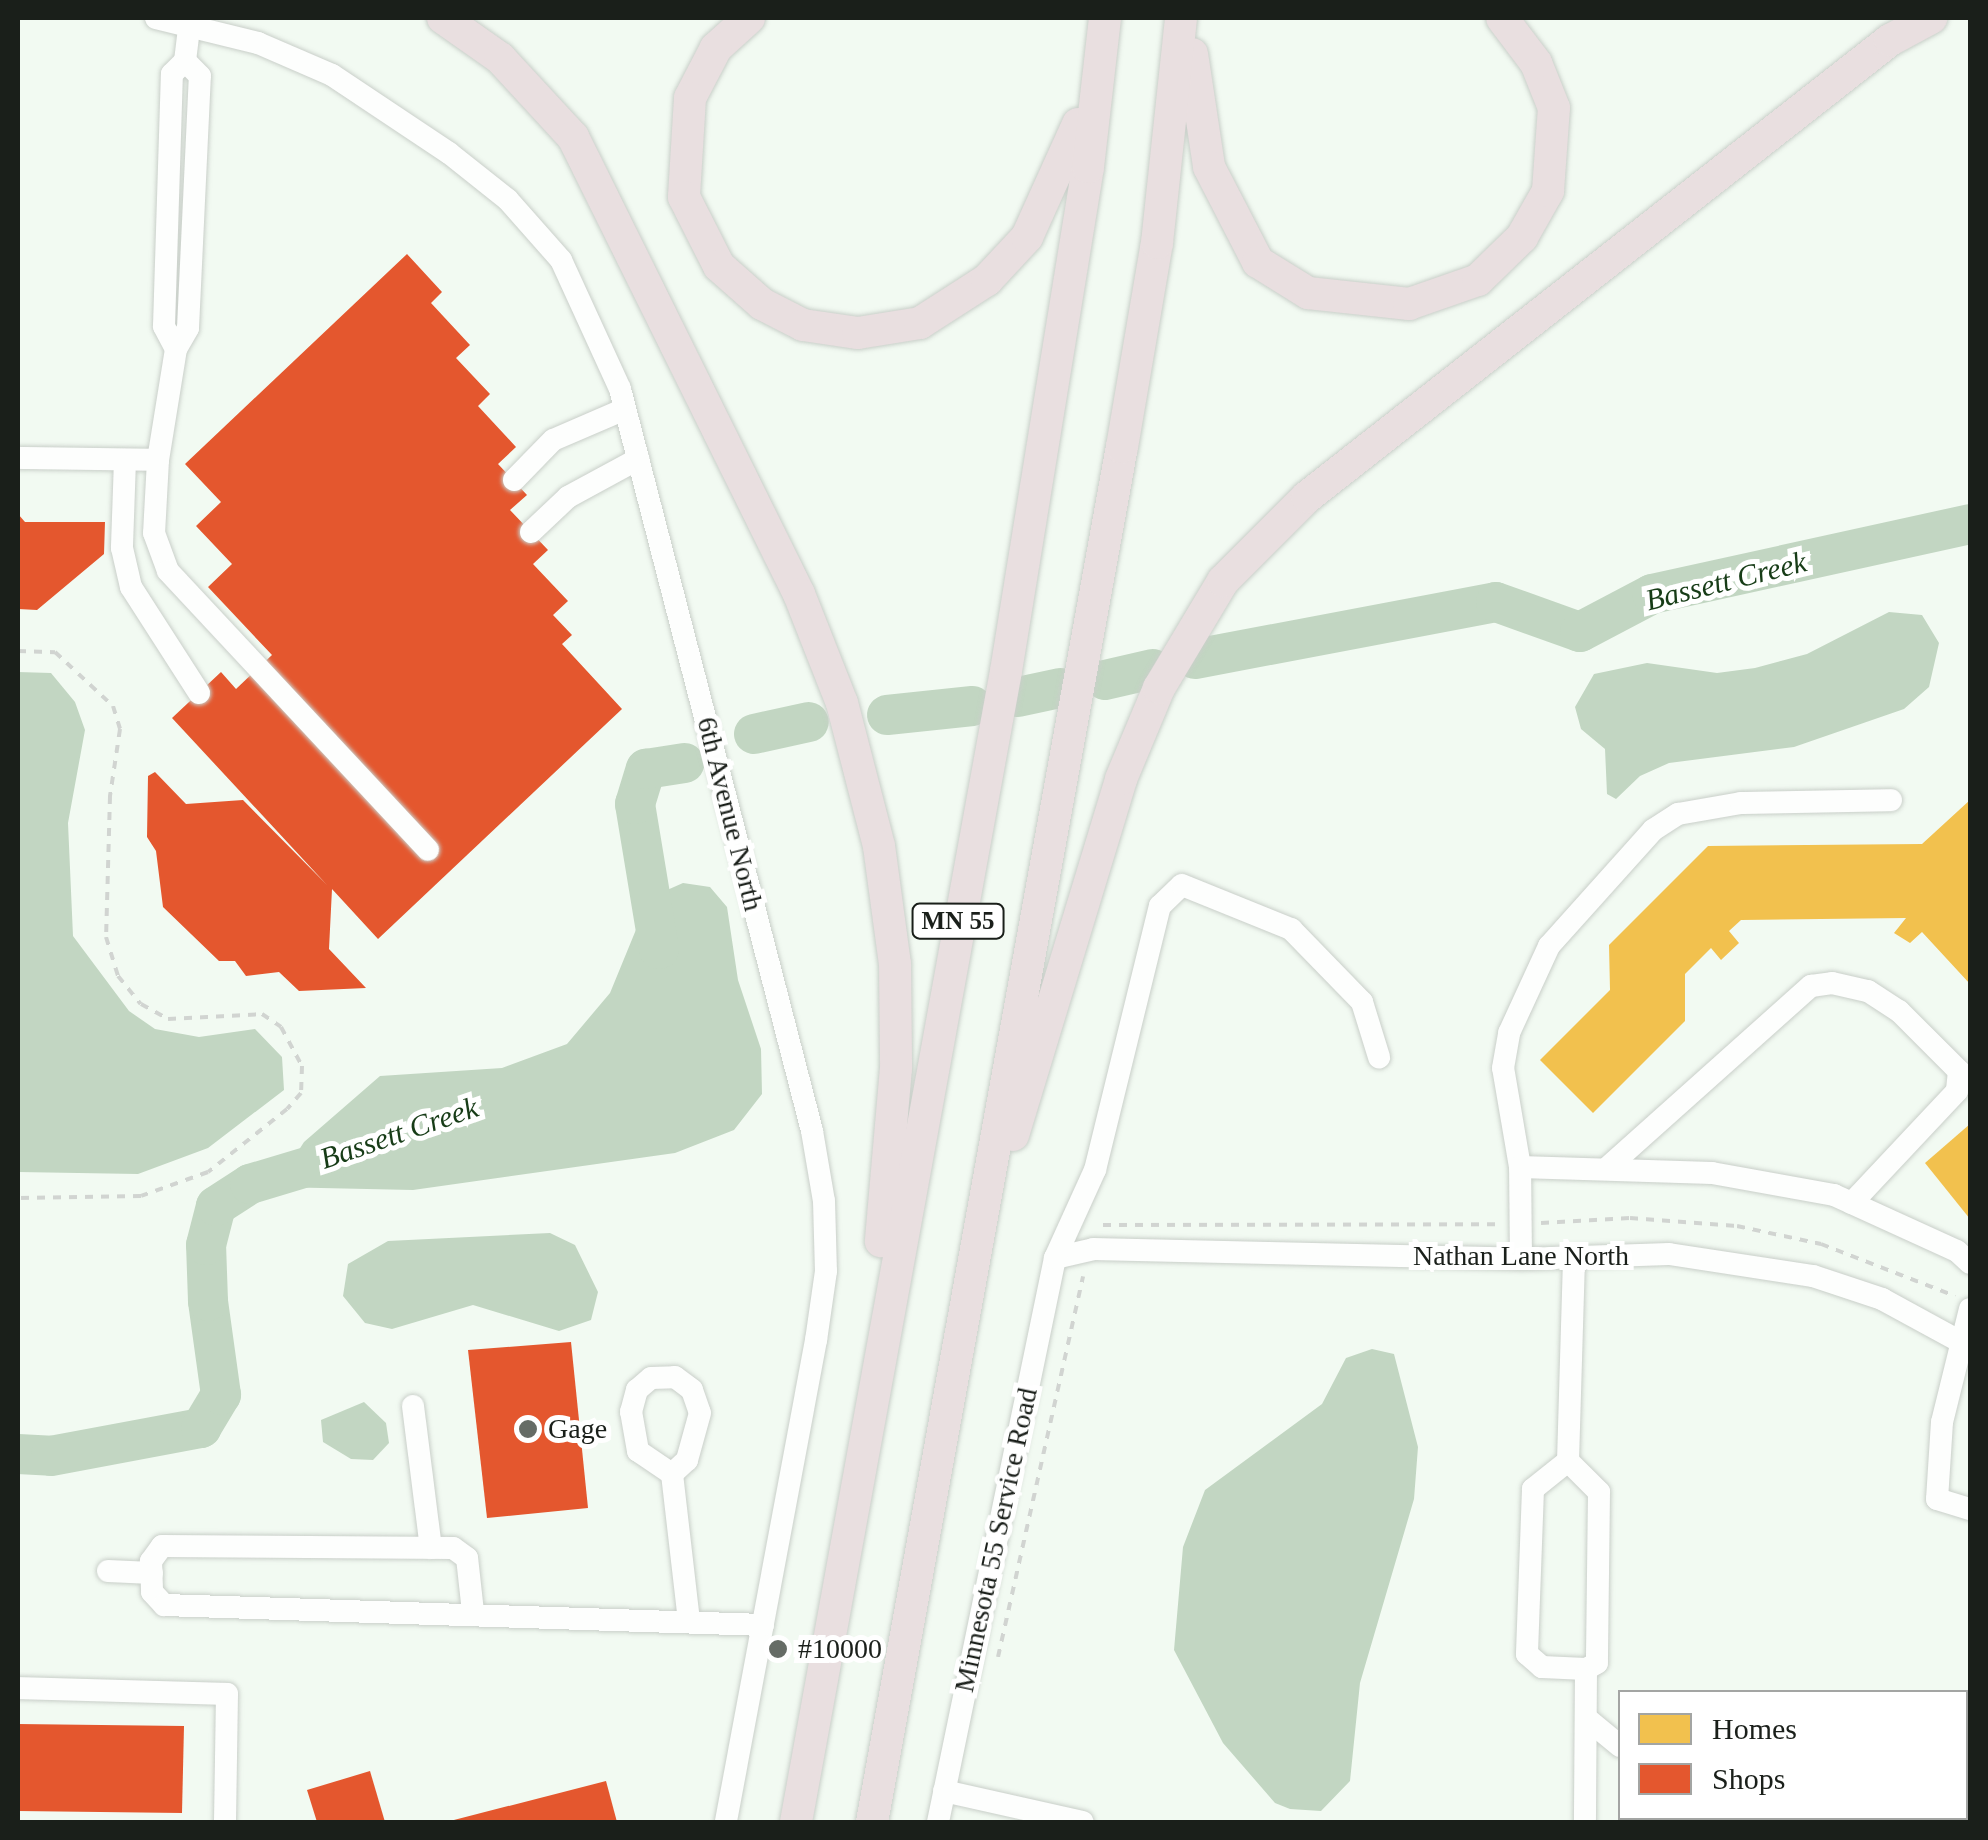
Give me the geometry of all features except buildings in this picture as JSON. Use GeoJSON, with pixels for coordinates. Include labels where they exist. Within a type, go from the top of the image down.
{"type":"FeatureCollection","features":[{"type":"Feature","properties":{"kind":"highway"},"geometry":{"type":"LineString","coordinates":[[442,18],[500,58],[573,137],[798,594],[854,736],[885,886],[897,1008],[871,1403]]}},
{"type":"Feature","properties":{"kind":"highway"},"geometry":{"type":"LineString","coordinates":[[748,18],[716,48],[690,98],[682,158],[688,213],[712,258],[762,304],[803,325],[858,333],[920,323],[987,280],[1027,237],[1065,164],[1105,18]]}},
{"type":"Feature","properties":{"kind":"highway","name":"MN 55"},"geometry":{"type":"LineString","coordinates":[[796,1822],[1039,478],[1105,18]]}},
{"type":"Feature","properties":{"kind":"highway"},"geometry":{"type":"LineString","coordinates":[[1185,18],[1209,166],[1258,262],[1308,293],[1409,304],[1478,280],[1522,237],[1548,191],[1554,108],[1536,63],[1502,18]]}},
{"type":"Feature","properties":{"kind":"highway","name":"MN 55"},"geometry":{"type":"LineString","coordinates":[[872,1822],[1154,262],[1185,18]]}},
{"type":"Feature","properties":{"kind":"highway"},"geometry":{"type":"LineString","coordinates":[[982,1219],[1043,1050],[1121,779],[1159,688],[1223,581],[1306,498],[1890,40],[1931,18]]}},
{"type":"Feature","properties":{"kind":"street","name":"6th Avenue North"},"geometry":{"type":"LineString","coordinates":[[156,18],[190,22],[332,75],[386,107],[508,200],[561,260],[594,322],[626,408],[812,1131],[824,1200],[826,1271],[726,1822]]}},
{"type":"Feature","properties":{"kind":"street"},"geometry":{"type":"LineString","coordinates":[[190,22],[185,60],[200,76],[188,328],[176,349],[158,460],[154,533],[168,571],[428,850]]}},
{"type":"Feature","properties":{"kind":"street"},"geometry":{"type":"LineString","coordinates":[[514,480],[553,440],[626,408]]}},
{"type":"Feature","properties":{"kind":"street"},"geometry":{"type":"LineString","coordinates":[[18,458],[158,460]]}},
{"type":"Feature","properties":{"kind":"street"},"geometry":{"type":"LineString","coordinates":[[125,460],[122,548],[131,587],[199,693]]}},
{"type":"Feature","properties":{"kind":"street"},"geometry":{"type":"LineString","coordinates":[[532,532],[568,496],[638,460]]}},
{"type":"Feature","properties":{"kind":"street"},"geometry":{"type":"LineString","coordinates":[[1520,1259],[1520,1167],[1503,1068],[1509,1033],[1550,946],[1653,830],[1678,814],[1741,803],[1891,800]]}},
{"type":"Feature","properties":{"kind":"street","name":"Minnesota 55 Service Road"},"geometry":{"type":"LineString","coordinates":[[938,1822],[1056,1258],[1095,1170],[1160,906],[1182,885],[1291,928],[1362,1002],[1379,1057]]}},
{"type":"Feature","properties":{"kind":"street"},"geometry":{"type":"LineString","coordinates":[[1606,1170],[1811,986],[1832,982],[1868,991],[1899,1010],[1959,1070],[1958,1090],[1852,1203]]}},
{"type":"Feature","properties":{"kind":"street"},"geometry":{"type":"LineString","coordinates":[[1520,1167],[1712,1172],[1852,1203],[1957,1251],[1970,1264]]}},
{"type":"Feature","properties":{"kind":"street","name":"Nathan Lane North"},"geometry":{"type":"LineString","coordinates":[[1056,1258],[1092,1249],[1520,1259],[1669,1254],[1812,1276],[1882,1300],[1966,1344]]}},
{"type":"Feature","properties":{"kind":"street"},"geometry":{"type":"LineString","coordinates":[[1568,1461],[1533,1489],[1526,1654],[1542,1667],[1586,1669],[1597,1663],[1599,1492],[1568,1461],[1574,1259]]}},
{"type":"Feature","properties":{"kind":"street"},"geometry":{"type":"LineString","coordinates":[[1970,1306],[1966,1344],[1942,1422],[1937,1500],[1970,1509]]}},
{"type":"Feature","properties":{"kind":"street"},"geometry":{"type":"LineString","coordinates":[[413,1406],[431,1548]]}},
{"type":"Feature","properties":{"kind":"street"},"geometry":{"type":"LineString","coordinates":[[672,1474],[689,1621]]}},
{"type":"Feature","properties":{"kind":"street"},"geometry":{"type":"LineString","coordinates":[[472,1612],[467,1558],[453,1548],[162,1546],[152,1573],[152,1592],[164,1605],[472,1612],[763,1625]]}},
{"type":"Feature","properties":{"kind":"street"},"geometry":{"type":"LineString","coordinates":[[108,1571],[152,1573]]}},
{"type":"Feature","properties":{"kind":"street"},"geometry":{"type":"LineString","coordinates":[[1585,1822],[1586,1669]]}},
{"type":"Feature","properties":{"kind":"street"},"geometry":{"type":"LineString","coordinates":[[18,1688],[227,1694],[226,1822]]}},
{"type":"Feature","properties":{"kind":"street"},"geometry":{"type":"LineString","coordinates":[[1586,1718],[1618,1744]]}},
{"type":"Feature","properties":{"kind":"street"},"geometry":{"type":"LineString","coordinates":[[944,1790],[1083,1822]]}},
{"type":"Feature","properties":{"kind":"path"},"geometry":{"type":"LineString","coordinates":[[18,651],[55,652],[114,706],[120,729],[110,796],[106,936],[118,976],[142,1004],[168,1019],[262,1014],[281,1027],[302,1066],[301,1093],[287,1110],[195,1178],[141,1196],[18,1198]]}},
{"type":"Feature","properties":{"kind":"path"},"geometry":{"type":"LineString","coordinates":[[996,1662],[1075,1299],[1103,1223],[1520,1224],[1630,1218],[1737,1226],[1821,1244],[1970,1306]]}},
{"type":"Feature","properties":{"kind":"water"},"geometry":{"type":"Polygon","coordinates":[[[1889,612],[1922,615],[1939,643],[1929,687],[1904,709],[1794,747],[1669,763],[1640,776],[1616,799],[1607,794],[1605,749],[1581,729],[1575,707],[1594,674],[1647,663],[1717,673],[1755,668],[1807,654],[1889,612]]]}},
{"type":"Feature","properties":{"kind":"water"},"geometry":{"type":"Polygon","coordinates":[[[18,672],[51,673],[75,702],[85,730],[68,823],[73,936],[129,1011],[155,1029],[199,1037],[255,1029],[282,1057],[284,1090],[208,1148],[138,1174],[18,1172],[18,672]]]}},
{"type":"Feature","properties":{"kind":"water"},"geometry":{"type":"Polygon","coordinates":[[[683,883],[710,887],[727,907],[738,980],[761,1049],[762,1094],[734,1130],[675,1153],[413,1190],[275,1187],[304,1142],[380,1076],[502,1068],[567,1044],[610,993],[649,898],[683,883]]]}},
{"type":"Feature","properties":{"kind":"water"},"geometry":{"type":"Polygon","coordinates":[[[550,1233],[575,1245],[598,1292],[591,1320],[559,1331],[473,1305],[392,1329],[365,1323],[343,1296],[348,1264],[388,1241],[550,1233]]]}},
{"type":"Feature","properties":{"kind":"water"},"geometry":{"type":"Polygon","coordinates":[[[1372,1349],[1394,1354],[1418,1447],[1414,1499],[1360,1683],[1350,1781],[1321,1811],[1290,1809],[1275,1803],[1223,1743],[1174,1650],[1183,1547],[1205,1490],[1322,1404],[1346,1358],[1372,1349]]]}},
{"type":"Feature","properties":{"kind":"water"},"geometry":{"type":"Polygon","coordinates":[[[364,1402],[386,1423],[389,1443],[373,1460],[351,1459],[323,1442],[321,1420],[364,1402]]]}},
{"type":"Feature","properties":{"kind":"waterway","name":"Bassett Creek"},"geometry":{"type":"LineString","coordinates":[[1195,659],[1496,602],[1580,632],[1652,594],[1970,524]]}},
{"type":"Feature","properties":{"kind":"waterway","name":"Bassett Creek"},"geometry":{"type":"LineString","coordinates":[[1105,680],[1153,669]]}},
{"type":"Feature","properties":{"kind":"waterway","name":"Bassett Creek"},"geometry":{"type":"LineString","coordinates":[[1018,697],[1060,688]]}},
{"type":"Feature","properties":{"kind":"waterway","name":"Bassett Creek"},"geometry":{"type":"LineString","coordinates":[[887,715],[973,706]]}},
{"type":"Feature","properties":{"kind":"waterway","name":"Bassett Creek"},"geometry":{"type":"LineString","coordinates":[[754,734],[809,722]]}},
{"type":"Feature","properties":{"kind":"waterway"},"geometry":{"type":"LineString","coordinates":[[659,949],[635,804],[646,769],[685,763]]}},
{"type":"Feature","properties":{"kind":"waterway","name":"Bassett Creek"},"geometry":{"type":"LineString","coordinates":[[18,1454],[51,1456],[201,1428],[221,1395],[208,1301],[206,1245],[216,1206],[250,1184],[330,1160]]}},
{"type":"Feature","properties":{"kind":"place","name":"Gage"},"geometry":{"type":"Point","coordinates":[528,1429]}},
{"type":"Feature","properties":{"kind":"place","name":"#10000"},"geometry":{"type":"Point","coordinates":[778,1649]}}]}
